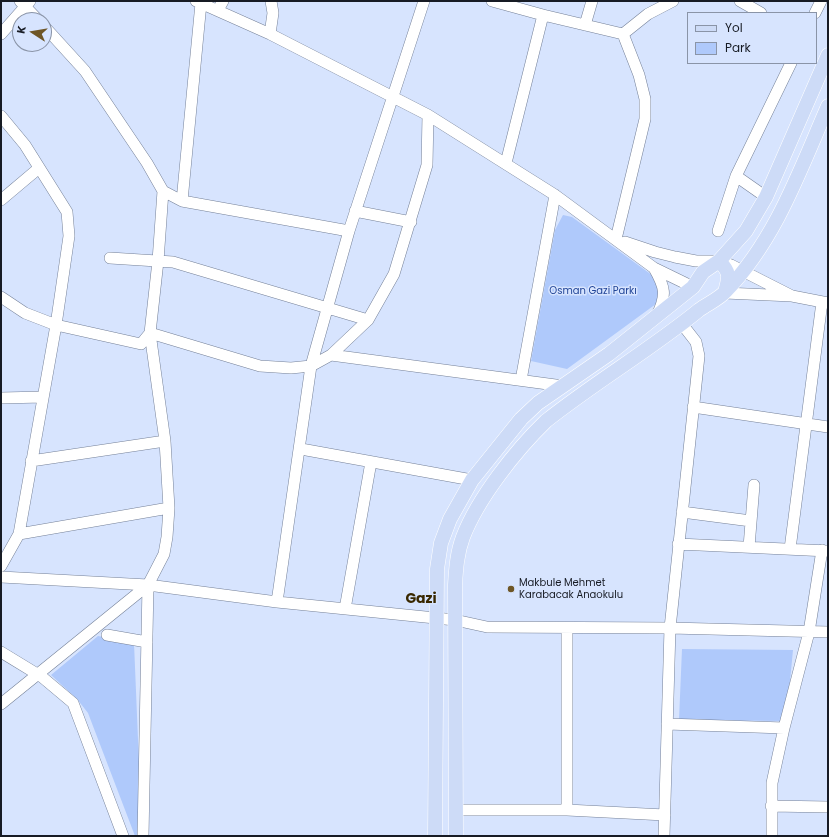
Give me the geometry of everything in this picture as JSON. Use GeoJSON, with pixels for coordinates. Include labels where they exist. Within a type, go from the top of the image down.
{"type":"FeatureCollection","features":[{"type":"Feature","properties":{"kind":"main road"},"geometry":{"type":"LineString","coordinates":[[435,836],[437,570],[441,543],[450,519],[472,480],[521,419],[538,403],[609,354],[656,318],[693,287],[703,272],[719,261],[746,231],[766,197],[828,55]]}},
{"type":"Feature","properties":{"kind":"main road"},"geometry":{"type":"LineString","coordinates":[[456,836],[455,586],[457,560],[463,538],[487,493],[534,433],[546,421],[725,293],[743,271],[784,209],[828,106]]}},
{"type":"Feature","properties":{"kind":"main road"},"geometry":{"type":"LineString","coordinates":[[719,261],[726,269],[729,277],[725,293]]}},
{"type":"Feature","properties":{"kind":"main road"},"geometry":{"type":"LineString","coordinates":[[693,287],[699,297],[709,303]]}},
{"type":"Feature","properties":{"kind":"street"},"geometry":{"type":"LineString","coordinates":[[270,34],[273,13],[271,1]]}},
{"type":"Feature","properties":{"kind":"street"},"geometry":{"type":"LineString","coordinates":[[277,602],[301,449],[311,366],[355,211],[424,1]]}},
{"type":"Feature","properties":{"kind":"street"},"geometry":{"type":"LineString","coordinates":[[492,1],[623,34]]}},
{"type":"Feature","properties":{"kind":"street"},"geometry":{"type":"LineString","coordinates":[[585,25],[592,1]]}},
{"type":"Feature","properties":{"kind":"street"},"geometry":{"type":"LineString","coordinates":[[623,34],[648,14],[673,1]]}},
{"type":"Feature","properties":{"kind":"street"},"geometry":{"type":"LineString","coordinates":[[740,1],[759,12]]}},
{"type":"Feature","properties":{"kind":"street"},"geometry":{"type":"LineString","coordinates":[[816,12],[821,1]]}},
{"type":"Feature","properties":{"kind":"street"},"geometry":{"type":"LineString","coordinates":[[182,201],[199,2],[220,6],[270,34],[428,115],[556,195],[654,268],[693,287]]}},
{"type":"Feature","properties":{"kind":"street"},"geometry":{"type":"LineString","coordinates":[[1,34],[25,3],[32,12]]}},
{"type":"Feature","properties":{"kind":"street"},"geometry":{"type":"LineString","coordinates":[[506,163],[543,15]]}},
{"type":"Feature","properties":{"kind":"street"},"geometry":{"type":"LineString","coordinates":[[616,239],[645,119],[645,99],[639,75],[623,34]]}},
{"type":"Feature","properties":{"kind":"street"},"geometry":{"type":"LineString","coordinates":[[52,35],[86,71],[163,191],[182,201],[349,231]]}},
{"type":"Feature","properties":{"kind":"street"},"geometry":{"type":"LineString","coordinates":[[718,231],[736,176],[790,64]]}},
{"type":"Feature","properties":{"kind":"street"},"geometry":{"type":"LineString","coordinates":[[150,333],[260,366],[291,368],[311,366],[331,355],[368,320],[394,274],[411,222],[427,165],[428,115]]}},
{"type":"Feature","properties":{"kind":"street"},"geometry":{"type":"LineString","coordinates":[[1,116],[25,145],[67,212],[69,236],[56,325],[19,534],[1,566]]}},
{"type":"Feature","properties":{"kind":"street"},"geometry":{"type":"LineString","coordinates":[[1,200],[39,168]]}},
{"type":"Feature","properties":{"kind":"street"},"geometry":{"type":"LineString","coordinates":[[736,176],[766,197]]}},
{"type":"Feature","properties":{"kind":"street"},"geometry":{"type":"LineString","coordinates":[[1,704],[148,585],[164,554],[169,508],[165,441],[150,333],[158,261],[163,191]]}},
{"type":"Feature","properties":{"kind":"street"},"geometry":{"type":"LineString","coordinates":[[521,380],[556,195]]}},
{"type":"Feature","properties":{"kind":"street"},"geometry":{"type":"LineString","coordinates":[[355,211],[411,222]]}},
{"type":"Feature","properties":{"kind":"street"},"geometry":{"type":"LineString","coordinates":[[616,239],[662,254],[696,261],[719,261],[731,265],[792,296]]}},
{"type":"Feature","properties":{"kind":"street"},"geometry":{"type":"LineString","coordinates":[[110,258],[173,262],[368,320]]}},
{"type":"Feature","properties":{"kind":"street"},"geometry":{"type":"LineString","coordinates":[[654,268],[663,284],[664,294],[662,305],[656,318]]}},
{"type":"Feature","properties":{"kind":"street"},"geometry":{"type":"LineString","coordinates":[[725,293],[792,296],[825,302],[806,424],[790,549]]}},
{"type":"Feature","properties":{"kind":"street"},"geometry":{"type":"LineString","coordinates":[[1,297],[25,313],[56,325],[141,344],[150,333]]}},
{"type":"Feature","properties":{"kind":"street"},"geometry":{"type":"LineString","coordinates":[[664,836],[670,628],[699,356],[696,342],[682,324]]}},
{"type":"Feature","properties":{"kind":"street"},"geometry":{"type":"LineString","coordinates":[[331,355],[563,386]]}},
{"type":"Feature","properties":{"kind":"street"},"geometry":{"type":"LineString","coordinates":[[1,398],[43,398]]}},
{"type":"Feature","properties":{"kind":"street"},"geometry":{"type":"LineString","coordinates":[[693,407],[828,427]]}},
{"type":"Feature","properties":{"kind":"street"},"geometry":{"type":"LineString","coordinates":[[31,461],[165,441]]}},
{"type":"Feature","properties":{"kind":"street"},"geometry":{"type":"LineString","coordinates":[[301,449],[472,480]]}},
{"type":"Feature","properties":{"kind":"street"},"geometry":{"type":"LineString","coordinates":[[345,609],[371,462]]}},
{"type":"Feature","properties":{"kind":"street"},"geometry":{"type":"LineString","coordinates":[[748,547],[754,485]]}},
{"type":"Feature","properties":{"kind":"street"},"geometry":{"type":"LineString","coordinates":[[19,534],[169,508]]}},
{"type":"Feature","properties":{"kind":"street"},"geometry":{"type":"LineString","coordinates":[[682,512],[751,521]]}},
{"type":"Feature","properties":{"kind":"street"},"geometry":{"type":"LineString","coordinates":[[678,544],[825,551],[809,632],[784,728],[772,783],[772,836]]}},
{"type":"Feature","properties":{"kind":"street"},"geometry":{"type":"LineString","coordinates":[[1,577],[148,585],[277,602],[455,620],[487,627],[670,628],[828,632]]}},
{"type":"Feature","properties":{"kind":"street"},"geometry":{"type":"LineString","coordinates":[[143,836],[148,585]]}},
{"type":"Feature","properties":{"kind":"street"},"geometry":{"type":"LineString","coordinates":[[567,628],[567,810]]}},
{"type":"Feature","properties":{"kind":"street"},"geometry":{"type":"LineString","coordinates":[[107,635],[147,642]]}},
{"type":"Feature","properties":{"kind":"street"},"geometry":{"type":"LineString","coordinates":[[1,652],[38,675],[73,703],[123,836]]}},
{"type":"Feature","properties":{"kind":"street"},"geometry":{"type":"LineString","coordinates":[[668,724],[784,728]]}},
{"type":"Feature","properties":{"kind":"street"},"geometry":{"type":"LineString","coordinates":[[771,806],[828,807]]}},
{"type":"Feature","properties":{"kind":"street"},"geometry":{"type":"LineString","coordinates":[[456,810],[567,810],[665,815]]}},
{"type":"Feature","properties":{"kind":"green space","name":"Osman Gazi Parkı"},"geometry":{"type":"Polygon","coordinates":[[[563,215],[572,217],[656,278],[660,301],[567,369],[531,361],[555,230],[563,215]]]}},
{"type":"Feature","properties":{"kind":"green space"},"geometry":{"type":"Polygon","coordinates":[[[98,636],[134,643],[142,836],[135,836],[88,713],[77,699],[51,675],[98,636]]]}},
{"type":"Feature","properties":{"kind":"green space"},"geometry":{"type":"Polygon","coordinates":[[[682,649],[793,650],[788,702],[782,721],[679,720],[682,649]]]}},
{"type":"Feature","properties":{"kind":"place","name":"Makbule Mehmet Karabacak Anaokulu"},"geometry":{"type":"Point","coordinates":[511,589]}},
{"type":"Feature","properties":{"kind":"district","name":"Gazi"},"geometry":{"type":"Point","coordinates":[421,599]}}]}
